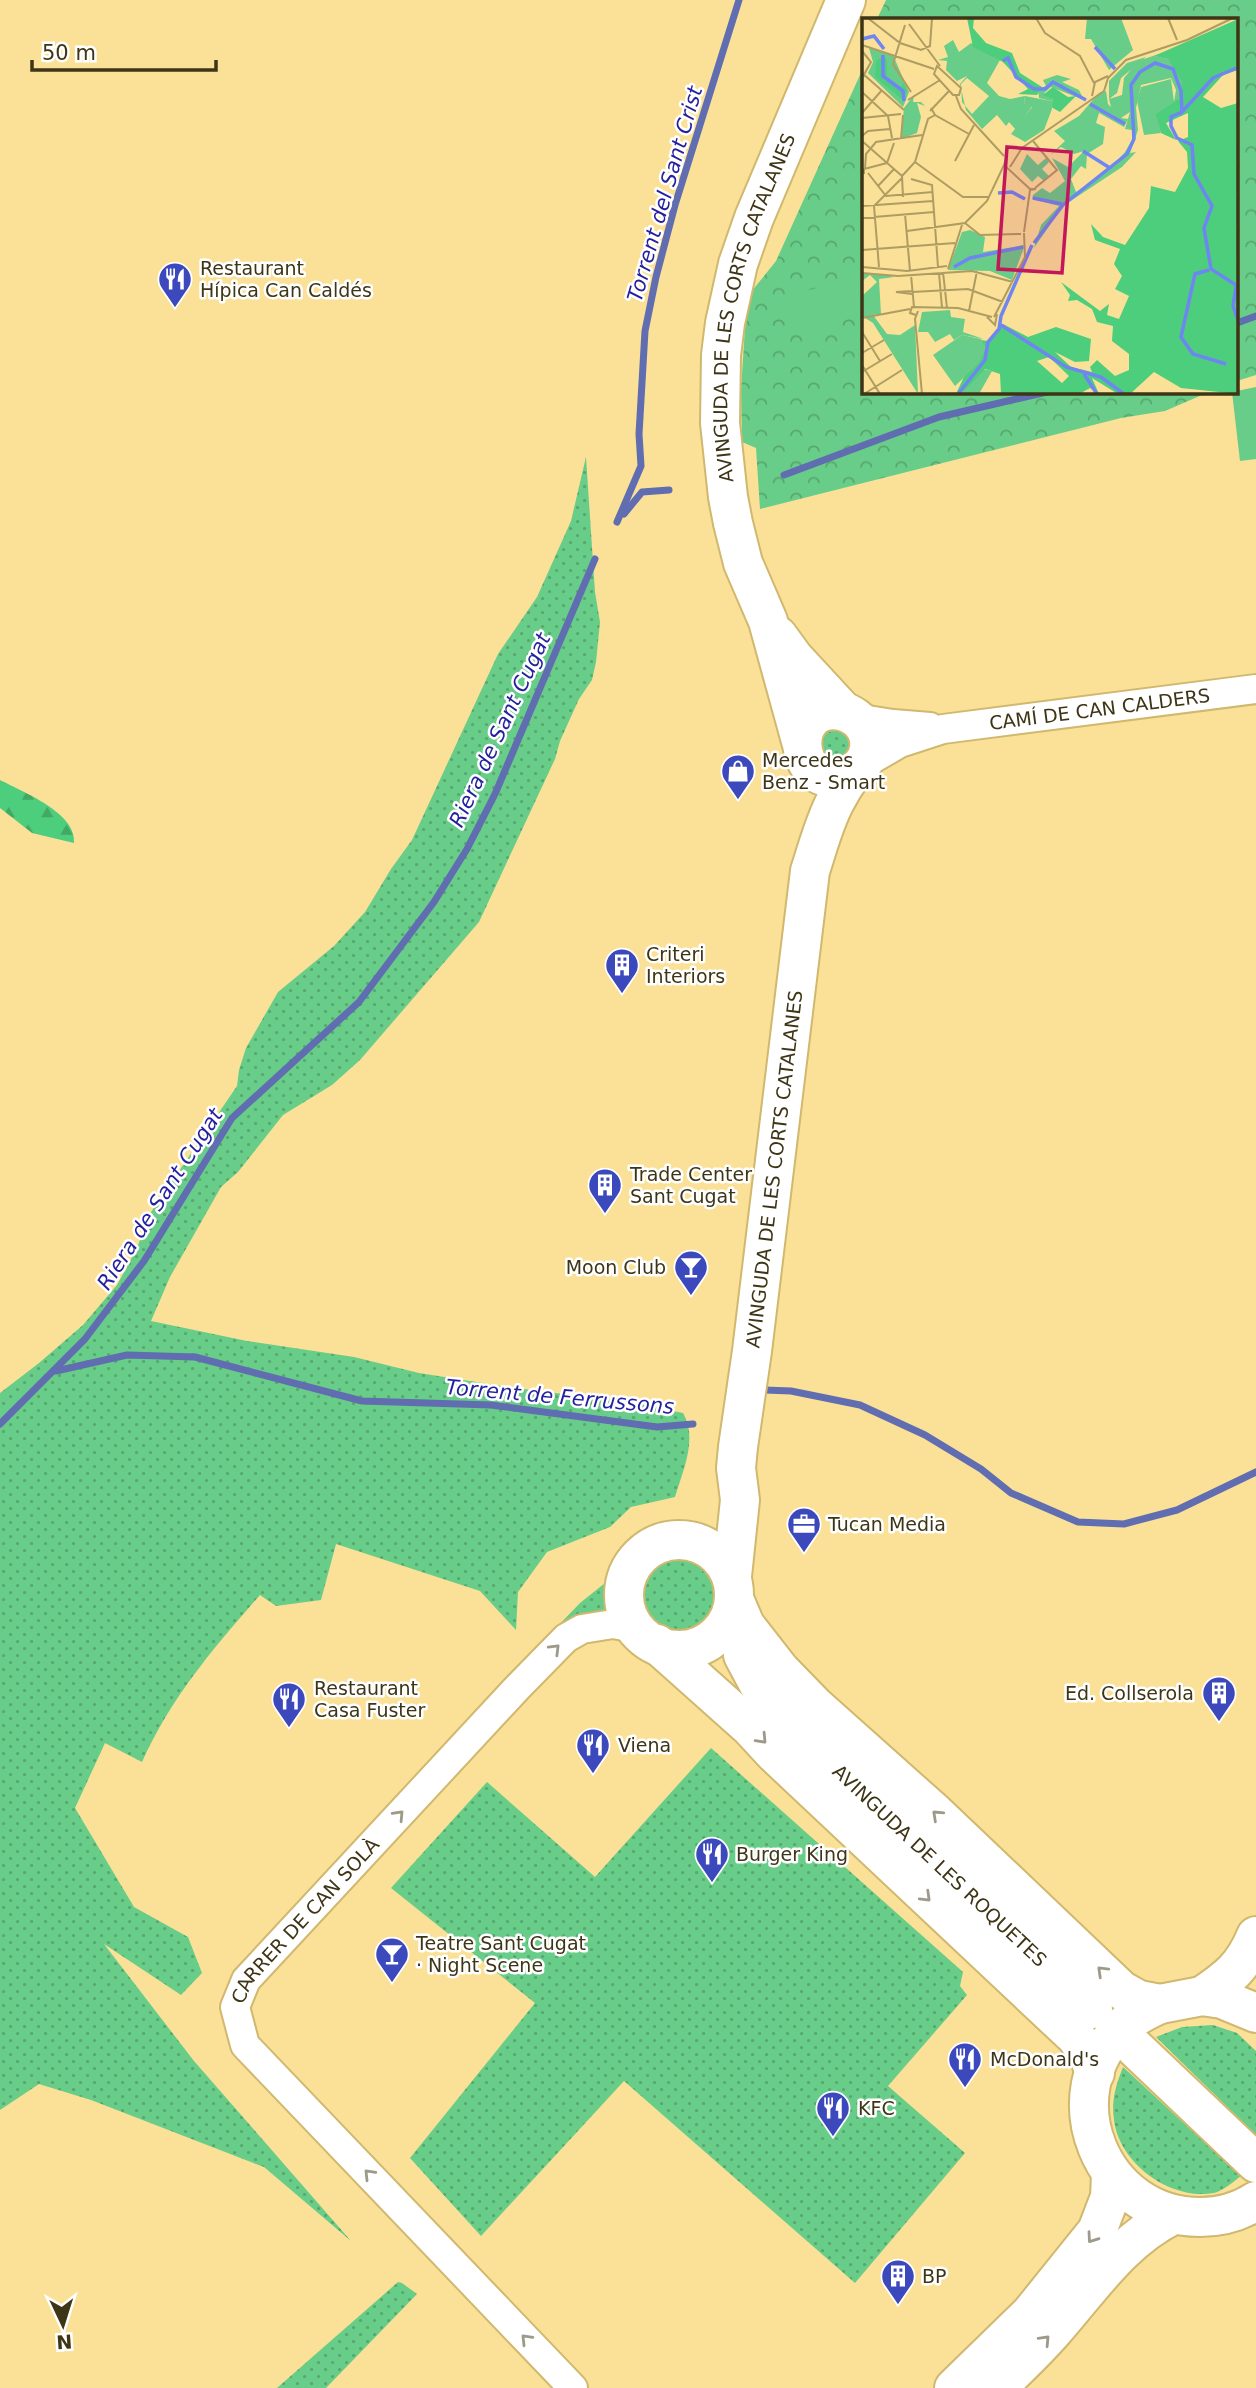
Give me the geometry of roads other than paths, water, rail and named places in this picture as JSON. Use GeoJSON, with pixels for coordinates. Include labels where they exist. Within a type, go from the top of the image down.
{"type":"FeatureCollection","features":[{"type":"Feature","properties":{"kind":"main road","name":"AVINGUDA DE LES CORTS CATALANES"},"geometry":{"type":"LineString","coordinates":[[810,871],[802,749],[768,621],[743,563],[728,497],[720,423],[720,382],[725,323],[738,264],[754,218],[846,0]]}},
{"type":"Feature","properties":{"kind":"main road","name":"AVINGUDA DE LES CORTS CATALANES"},"geometry":{"type":"LineString","coordinates":[[731,1599],[740,1500],[737,1457],[810,871],[827,819],[868,752],[869,742],[867,731],[794,658],[768,621]]}},
{"type":"Feature","properties":{"kind":"main road"},"geometry":{"type":"LineString","coordinates":[[849,714],[821,713],[811,720],[804,730],[802,749],[816,772],[826,777],[837,778],[857,769]]}},
{"type":"Feature","properties":{"kind":"main road","name":"AVINGUDA DE LES CORTS CATALANES"},"geometry":{"type":"LineString","coordinates":[[678,1540],[713,1515],[737,1457]]}},
{"type":"Feature","properties":{"kind":"main road"},"geometry":{"type":"LineString","coordinates":[[788,1723],[759,1685],[734,1639],[731,1599],[723,1561],[701,1545],[678,1540],[653,1547],[639,1558],[629,1573],[624,1601],[657,1641],[1076,2037],[1088,2054],[1094,2073]]}},
{"type":"Feature","properties":{"kind":"main road"},"geometry":{"type":"LineString","coordinates":[[657,1641],[705,1644],[715,1637],[731,1599]]}},
{"type":"Feature","properties":{"kind":"main road"},"geometry":{"type":"LineString","coordinates":[[731,1599],[745,1625],[780,1670],[815,1706],[935,1814],[1121,1990],[1139,2000],[1160,2004]]}},
{"type":"Feature","properties":{"kind":"main road"},"geometry":{"type":"LineString","coordinates":[[657,1641],[726,1679],[788,1723]]}},
{"type":"Feature","properties":{"kind":"main road","name":"AVINGUDA DE LES ROQUETES"},"geometry":{"type":"LineString","coordinates":[[788,1723],[1093,2009]]}},
{"type":"Feature","properties":{"kind":"main road"},"geometry":{"type":"LineString","coordinates":[[1202,1996],[1236,1971],[1248,1956],[1256,1936]]}},
{"type":"Feature","properties":{"kind":"main road"},"geometry":{"type":"LineString","coordinates":[[1247,2212],[1206,2217],[1173,2215],[1137,2198],[1123,2188],[1111,2174],[1097,2150],[1089,2100],[1094,2073],[1102,2054],[1125,2025],[1143,2012],[1160,2004],[1202,1996],[1222,1999],[1256,2012]]}},
{"type":"Feature","properties":{"kind":"main road"},"geometry":{"type":"LineString","coordinates":[[1135,2048],[1256,2163]]}},
{"type":"Feature","properties":{"kind":"main road"},"geometry":{"type":"LineString","coordinates":[[954,2388],[1031,2313],[1091,2239],[1102,2222],[1110,2197],[1111,2174]]}},
{"type":"Feature","properties":{"kind":"main road"},"geometry":{"type":"LineString","coordinates":[[997,2388],[1052,2332],[1129,2243],[1153,2225],[1173,2215]]}},
{"type":"Feature","properties":{"kind":"street","name":"CAMÍ DE CAN CALDERS"},"geometry":{"type":"LineString","coordinates":[[857,769],[900,743],[943,729],[1256,689]]}},
{"type":"Feature","properties":{"kind":"street","name":"CAMÍ DE CAN CALDERS"},"geometry":{"type":"LineString","coordinates":[[849,714],[893,724],[943,729]]}},
{"type":"Feature","properties":{"kind":"street","name":"CARRER DE CAN SOLÀ"},"geometry":{"type":"LineString","coordinates":[[573,2388],[246,2045],[235,2007],[246,1979],[566,1638],[582,1629],[613,1624],[657,1641]]}},
{"type":"Feature","properties":{"kind":"waterway","name":"Torrent del Sant Crist"},"geometry":{"type":"LineString","coordinates":[[617,522],[641,466],[639,434],[645,331],[656,277],[675,205],[739,0]]}},
{"type":"Feature","properties":{"kind":"waterway","name":"Riera de Sant Cugat"},"geometry":{"type":"LineString","coordinates":[[1238,323],[1256,316]]}},
{"type":"Feature","properties":{"kind":"waterway","name":"Riera de Sant Cugat"},"geometry":{"type":"LineString","coordinates":[[784,475],[939,417],[1038,394]]}},
{"type":"Feature","properties":{"kind":"waterway","name":"Riera de Sant Cugat"},"geometry":{"type":"LineString","coordinates":[[624,514],[642,492],[669,490]]}},
{"type":"Feature","properties":{"kind":"waterway","name":"Riera de Sant Cugat"},"geometry":{"type":"LineString","coordinates":[[0,1424],[85,1339],[144,1261],[232,1118],[359,1002],[434,902],[467,849],[495,794],[595,559]]}},
{"type":"Feature","properties":{"kind":"waterway","name":"Torrent de Ferrussons"},"geometry":{"type":"LineString","coordinates":[[56,1371],[127,1355],[195,1357],[362,1401],[491,1405],[657,1427],[693,1424]]}},
{"type":"Feature","properties":{"kind":"waterway","name":"Torrent de Ferrussons"},"geometry":{"type":"LineString","coordinates":[[765,1390],[791,1391],[860,1405],[925,1435],[981,1469],[1011,1493],[1078,1522],[1124,1524],[1177,1510],[1256,1472]]}},
{"type":"Feature","properties":{"kind":"place","name":"Restaurant Hípica Can Caldés"},"geometry":{"type":"Point","coordinates":[175,309]}},
{"type":"Feature","properties":{"kind":"place","name":"Mercedes Benz - Smart"},"geometry":{"type":"Point","coordinates":[738,801]}},
{"type":"Feature","properties":{"kind":"place","name":"Criteri Interiors"},"geometry":{"type":"Point","coordinates":[622,995]}},
{"type":"Feature","properties":{"kind":"place","name":"Trade Center Sant Cugat"},"geometry":{"type":"Point","coordinates":[605,1215]}},
{"type":"Feature","properties":{"kind":"place","name":"Moon Club"},"geometry":{"type":"Point","coordinates":[691,1297]}},
{"type":"Feature","properties":{"kind":"place","name":"Tucan Media"},"geometry":{"type":"Point","coordinates":[804,1554]}},
{"type":"Feature","properties":{"kind":"place","name":"Ed. Collserola"},"geometry":{"type":"Point","coordinates":[1219,1723]}},
{"type":"Feature","properties":{"kind":"place","name":"Restaurant Casa Fuster"},"geometry":{"type":"Point","coordinates":[289,1729]}},
{"type":"Feature","properties":{"kind":"place","name":"Viena"},"geometry":{"type":"Point","coordinates":[593,1775]}},
{"type":"Feature","properties":{"kind":"place","name":"Burger King"},"geometry":{"type":"Point","coordinates":[712,1884]}},
{"type":"Feature","properties":{"kind":"place","name":"Teatre Sant Cugat · Night Scene"},"geometry":{"type":"Point","coordinates":[392,1984]}},
{"type":"Feature","properties":{"kind":"place","name":"McDonald's"},"geometry":{"type":"Point","coordinates":[965,2089]}},
{"type":"Feature","properties":{"kind":"place","name":"KFC"},"geometry":{"type":"Point","coordinates":[833,2138]}},
{"type":"Feature","properties":{"kind":"place","name":"BP"},"geometry":{"type":"Point","coordinates":[898,2306]}}]}
